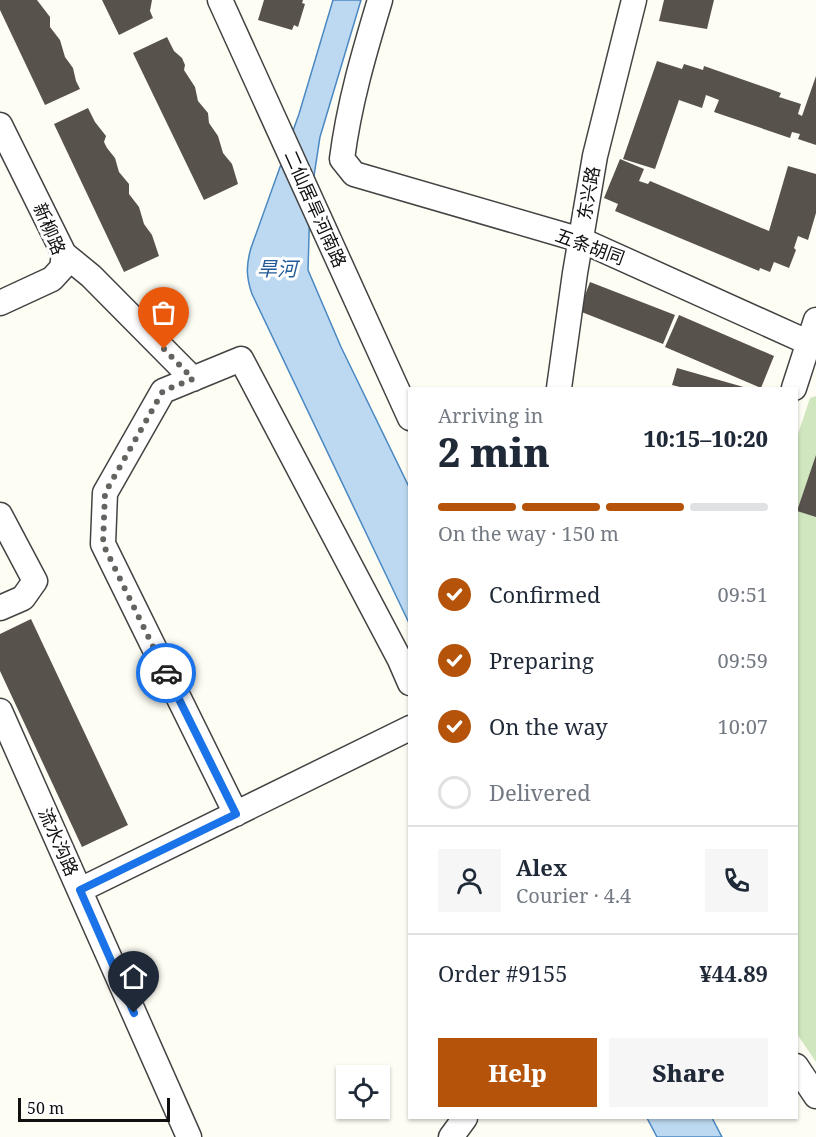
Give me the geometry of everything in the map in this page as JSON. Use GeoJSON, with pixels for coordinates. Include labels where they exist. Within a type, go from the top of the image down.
{"type":"FeatureCollection","features":[{"type":"Feature","properties":{"kind":"street","name":"二仙居旱河南路"},"geometry":{"type":"LineString","coordinates":[[220,0],[408,414]]}},
{"type":"Feature","properties":{"kind":"street","name":"五条胡同"},"geometry":{"type":"LineString","coordinates":[[380,0],[360,66],[347,123],[342,159],[354,174],[580,240],[814,336]]}},
{"type":"Feature","properties":{"kind":"street","name":"东兴路"},"geometry":{"type":"LineString","coordinates":[[559,387],[580,240],[595,156],[634,0]]}},
{"type":"Feature","properties":{"kind":"street","name":"新柳路"},"geometry":{"type":"LineString","coordinates":[[0,125],[64,254],[62,268],[52,279],[0,303]]}},
{"type":"Feature","properties":{"kind":"street"},"geometry":{"type":"LineString","coordinates":[[64,254],[91,276],[193,379]]}},
{"type":"Feature","properties":{"kind":"street"},"geometry":{"type":"LineString","coordinates":[[794,387],[814,336]]}},
{"type":"Feature","properties":{"kind":"street"},"geometry":{"type":"LineString","coordinates":[[236,814],[103,544],[105,493],[163,391],[241,359],[408,678]]}},
{"type":"Feature","properties":{"kind":"street"},"geometry":{"type":"LineString","coordinates":[[0,515],[35,581],[23,598],[0,608]]}},
{"type":"Feature","properties":{"kind":"street","name":"流水沟路"},"geometry":{"type":"LineString","coordinates":[[0,711],[189,1137]]}},
{"type":"Feature","properties":{"kind":"street"},"geometry":{"type":"LineString","coordinates":[[80,890],[408,730]]}},
{"type":"Feature","properties":{"kind":"street"},"geometry":{"type":"LineString","coordinates":[[798,1069],[816,1096]]}},
{"type":"Feature","properties":{"kind":"street"},"geometry":{"type":"LineString","coordinates":[[451,1137],[464,1119]]}},
{"type":"Feature","properties":{"kind":"green space"},"geometry":{"type":"Polygon","coordinates":[[[816,396],[816,1062],[798,1035],[798,434],[810,398],[816,396]]]}},
{"type":"Feature","properties":{"kind":"water","name":"旱河"},"geometry":{"type":"Polygon","coordinates":[[[333,0],[361,0],[320,137],[310,202],[308,270],[341,347],[408,485],[408,621],[252,294],[249,282],[248,266],[251,248],[299,114],[333,0]]]}},
{"type":"Feature","properties":{"kind":"water"},"geometry":{"type":"Polygon","coordinates":[[[648,1119],[713,1119],[722,1137],[657,1137],[648,1119]]]}},
{"type":"Feature","properties":{"kind":"building"},"geometry":{"type":"Polygon","coordinates":[[[0,0],[37,0],[50,17],[50,27],[60,40],[80,89],[45,105],[0,10],[0,0]]]}},
{"type":"Feature","properties":{"kind":"building"},"geometry":{"type":"Polygon","coordinates":[[[102,0],[152,0],[150,11],[153,18],[119,35],[102,0]]]}},
{"type":"Feature","properties":{"kind":"building"},"geometry":{"type":"Polygon","coordinates":[[[264,0],[303,0],[302,3],[305,4],[298,27],[294,25],[292,30],[258,20],[264,0]]]}},
{"type":"Feature","properties":{"kind":"building"},"geometry":{"type":"Polygon","coordinates":[[[664,0],[714,0],[707,29],[659,21],[664,0]]]}},
{"type":"Feature","properties":{"kind":"building"},"geometry":{"type":"Polygon","coordinates":[[[167,37],[174,51],[182,58],[185,65],[184,70],[195,87],[198,101],[208,113],[209,123],[218,136],[223,153],[232,164],[238,184],[204,200],[133,53],[167,37]]]}},
{"type":"Feature","properties":{"kind":"building"},"geometry":{"type":"Polygon","coordinates":[[[657,61],[682,69],[684,64],[703,70],[704,66],[781,93],[779,97],[801,104],[798,114],[802,116],[816,76],[816,145],[798,139],[800,134],[792,132],[790,138],[714,112],[719,100],[706,95],[702,108],[679,100],[655,169],[623,159],[657,61]]]}},
{"type":"Feature","properties":{"kind":"building"},"geometry":{"type":"Polygon","coordinates":[[[88,108],[106,136],[104,142],[115,158],[119,172],[129,184],[129,194],[139,207],[159,256],[124,272],[54,124],[88,108]]]}},
{"type":"Feature","properties":{"kind":"building"},"geometry":{"type":"Polygon","coordinates":[[[620,159],[644,169],[639,181],[648,184],[650,181],[769,231],[788,166],[816,174],[816,213],[808,240],[798,236],[794,248],[796,250],[789,268],[774,262],[770,272],[760,268],[759,271],[615,211],[618,204],[604,198],[620,159]]]}},
{"type":"Feature","properties":{"kind":"building"},"geometry":{"type":"Polygon","coordinates":[[[590,282],[675,315],[663,344],[579,311],[590,282]]]}},
{"type":"Feature","properties":{"kind":"building"},"geometry":{"type":"Polygon","coordinates":[[[679,315],[774,356],[761,387],[759,387],[665,347],[679,315]]]}},
{"type":"Feature","properties":{"kind":"building"},"geometry":{"type":"Polygon","coordinates":[[[677,368],[744,387],[680,387],[672,385],[677,368]]]}},
{"type":"Feature","properties":{"kind":"building"},"geometry":{"type":"Polygon","coordinates":[[[816,455],[816,517],[798,511],[816,455]]]}},
{"type":"Feature","properties":{"kind":"building"},"geometry":{"type":"Polygon","coordinates":[[[31,619],[128,825],[82,847],[0,671],[0,634],[31,619]]]}},
{"type":"Feature","properties":{"kind":"way so far"},"geometry":{"type":"LineString","coordinates":[[164,349],[193,379],[163,391],[105,493],[103,544],[166,673]]}},
{"type":"Feature","properties":{"kind":"route"},"geometry":{"type":"LineString","coordinates":[[134,1013],[80,890],[236,814],[166,673]]}}]}
